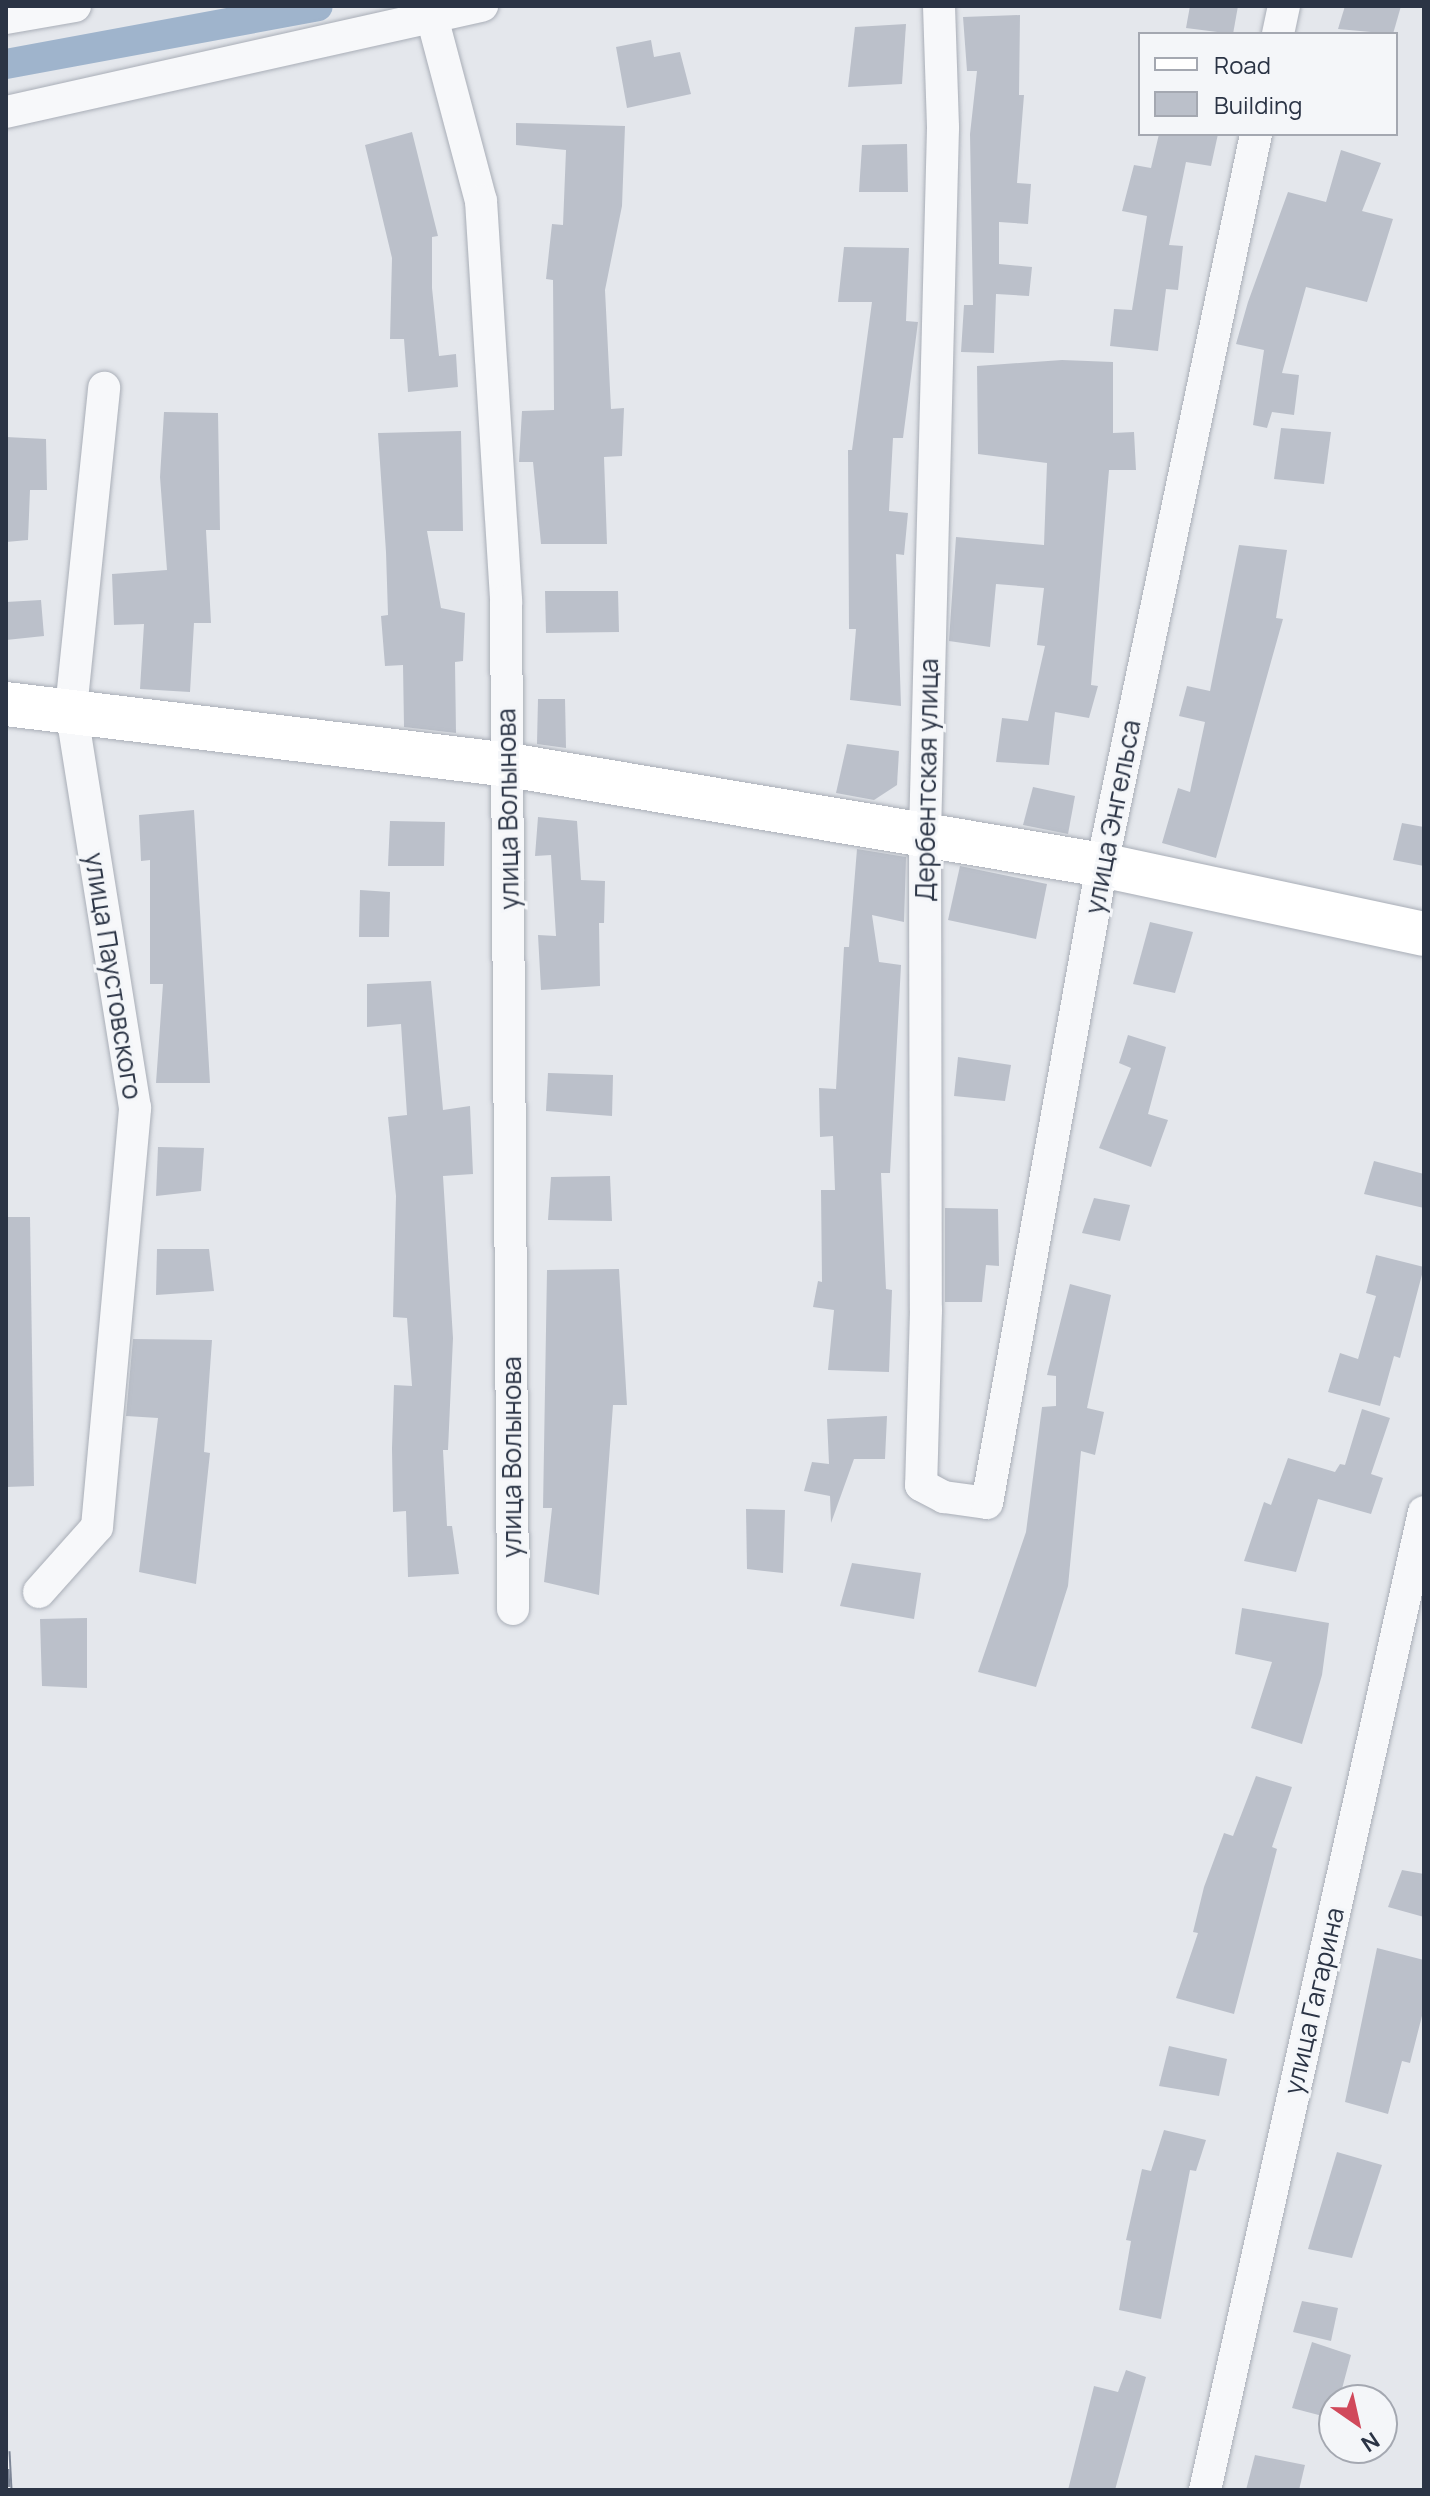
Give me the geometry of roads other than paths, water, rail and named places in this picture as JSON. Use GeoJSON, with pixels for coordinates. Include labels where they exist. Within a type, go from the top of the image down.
{"type":"FeatureCollection","features":[{"type":"Feature","properties":{"kind":"street"},"geometry":{"type":"LineString","coordinates":[[6,18],[75,6]]}},
{"type":"Feature","properties":{"kind":"street"},"geometry":{"type":"LineString","coordinates":[[6,112],[482,6]]}},
{"type":"Feature","properties":{"kind":"street","name":"Дербентская улица"},"geometry":{"type":"LineString","coordinates":[[939,6],[943,128],[925,832],[926,1310],[921,1485],[944,1497],[987,1503]]}},
{"type":"Feature","properties":{"kind":"street"},"geometry":{"type":"LineString","coordinates":[[1278,32],[1284,6]]}},
{"type":"Feature","properties":{"kind":"street","name":"улица Волынова"},"geometry":{"type":"LineString","coordinates":[[432,17],[481,201],[506,601],[513,1609]]}},
{"type":"Feature","properties":{"kind":"street","name":"улица Энгельса"},"geometry":{"type":"LineString","coordinates":[[987,1503],[1102,865],[1256,136]]}},
{"type":"Feature","properties":{"kind":"street","name":"улица Паустовского"},"geometry":{"type":"LineString","coordinates":[[39,1592],[97,1527],[135,1108],[71,709],[104,388]]}},
{"type":"Feature","properties":{"kind":"street"},"geometry":{"type":"LineString","coordinates":[[6,704],[71,709],[509,765],[925,832],[1102,865],[1424,934]]}},
{"type":"Feature","properties":{"kind":"street","name":"улица Гагарина"},"geometry":{"type":"LineString","coordinates":[[1205,2490],[1424,1512]]}},
{"type":"Feature","properties":{"kind":"waterway"},"geometry":{"type":"LineString","coordinates":[[6,64],[318,6]]}},
{"type":"Feature","properties":{"kind":"railway"},"geometry":{"type":"LineString","coordinates":[[6,2451],[8,2490]]}}]}
